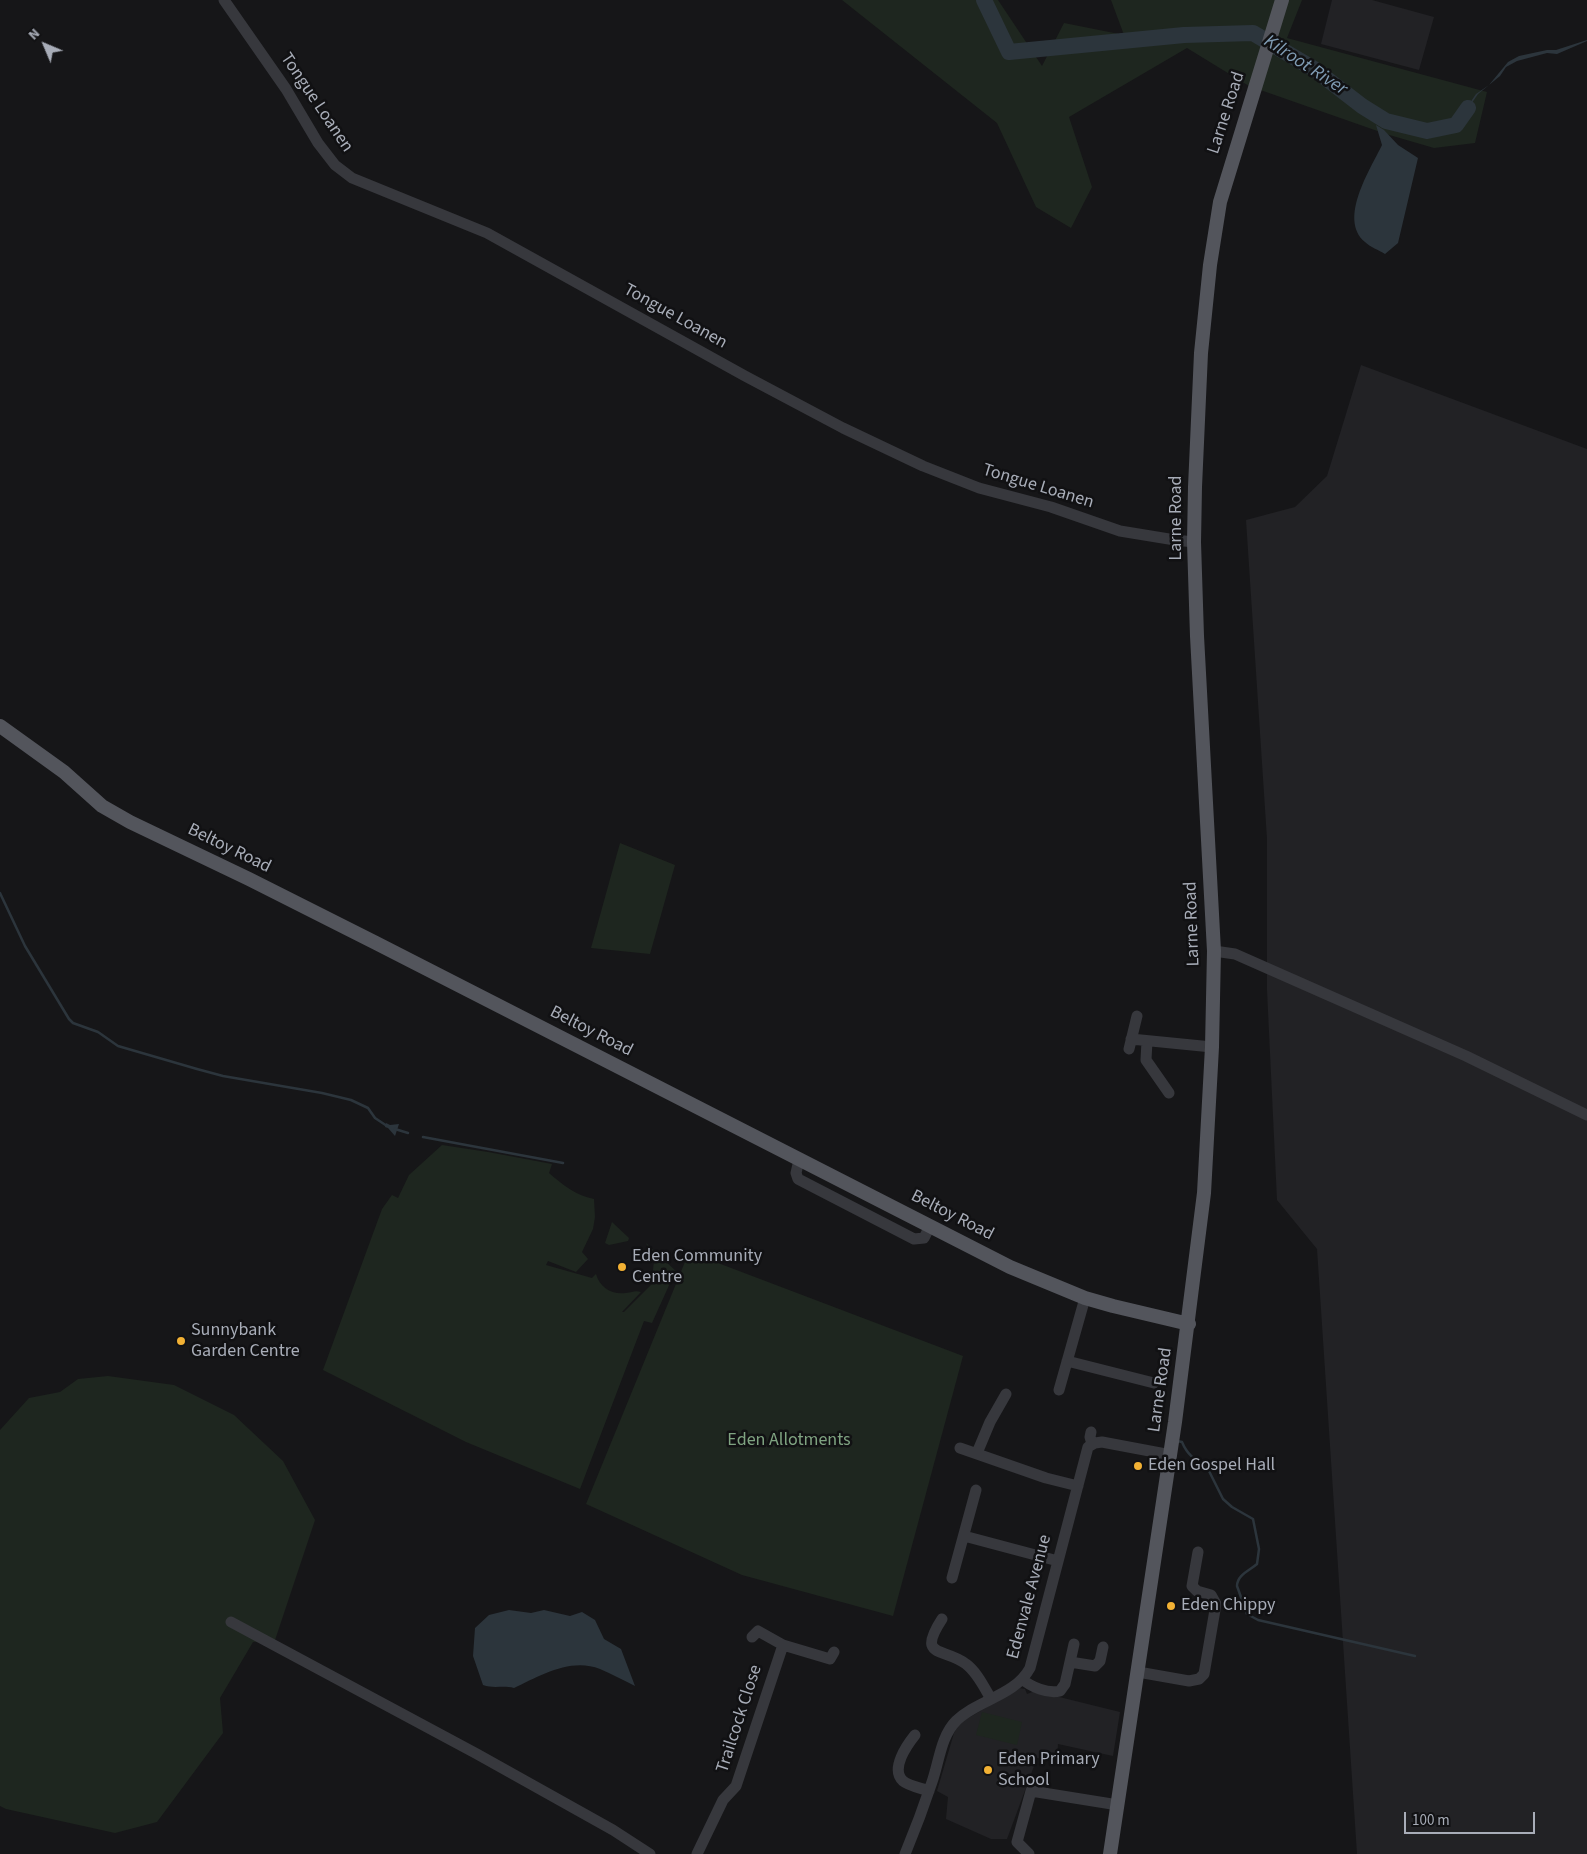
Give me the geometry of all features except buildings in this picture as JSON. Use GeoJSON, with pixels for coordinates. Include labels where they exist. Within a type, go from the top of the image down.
{"type":"FeatureCollection","features":[{"type":"Feature","properties":{"kind":"main road","name":"Larne Road"},"geometry":{"type":"LineString","coordinates":[[1110,1854],[1171,1454],[1189,1324],[1204,1193],[1212,1047],[1214,951],[1197,636],[1194,542],[1201,353],[1210,265],[1220,202],[1282,0]]}},
{"type":"Feature","properties":{"kind":"main road","name":"Beltoy Road"},"geometry":{"type":"LineString","coordinates":[[0,726],[64,772],[102,806],[130,822],[376,943],[1010,1267],[1085,1298],[1189,1324]]}},
{"type":"Feature","properties":{"kind":"street","name":"Tongue Loanen"},"geometry":{"type":"LineString","coordinates":[[224,0],[286,89],[318,143],[335,165],[352,178],[486,233],[745,376],[843,428],[923,466],[979,488],[1051,507],[1120,531],[1194,542]]}},
{"type":"Feature","properties":{"kind":"street"},"geometry":{"type":"LineString","coordinates":[[1214,951],[1234,954],[1466,1056],[1587,1115]]}},
{"type":"Feature","properties":{"kind":"street"},"geometry":{"type":"LineString","coordinates":[[1137,1016],[1130,1044],[1147,1042],[1212,1047]]}},
{"type":"Feature","properties":{"kind":"street"},"geometry":{"type":"LineString","coordinates":[[1147,1042],[1146,1060],[1169,1093]]}},
{"type":"Feature","properties":{"kind":"street"},"geometry":{"type":"LineString","coordinates":[[800,1160],[796,1173],[798,1179],[914,1239],[924,1238],[930,1226]]}},
{"type":"Feature","properties":{"kind":"street"},"geometry":{"type":"LineString","coordinates":[[1059,1390],[1085,1298]]}},
{"type":"Feature","properties":{"kind":"street"},"geometry":{"type":"LineString","coordinates":[[1067,1361],[1154,1383]]}},
{"type":"Feature","properties":{"kind":"street"},"geometry":{"type":"LineString","coordinates":[[977,1454],[990,1422],[1006,1394]]}},
{"type":"Feature","properties":{"kind":"street"},"geometry":{"type":"LineString","coordinates":[[1091,1432],[1092,1444],[1102,1442],[1171,1454]]}},
{"type":"Feature","properties":{"kind":"street","name":"Edenvale Avenue"},"geometry":{"type":"LineString","coordinates":[[905,1854],[950,1728],[961,1717],[1022,1679],[1028,1673],[1086,1452],[1092,1444]]}},
{"type":"Feature","properties":{"kind":"street"},"geometry":{"type":"LineString","coordinates":[[960,1448],[1046,1478],[1078,1486]]}},
{"type":"Feature","properties":{"kind":"street"},"geometry":{"type":"LineString","coordinates":[[952,1578],[976,1490]]}},
{"type":"Feature","properties":{"kind":"street"},"geometry":{"type":"LineString","coordinates":[[964,1536],[1058,1561]]}},
{"type":"Feature","properties":{"kind":"street"},"geometry":{"type":"LineString","coordinates":[[1138,1672],[1189,1680],[1199,1679],[1204,1674],[1216,1604],[1211,1595],[1192,1586],[1198,1552]]}},
{"type":"Feature","properties":{"kind":"street"},"geometry":{"type":"LineString","coordinates":[[942,1619],[933,1635],[933,1648],[939,1653],[966,1664],[991,1699]]}},
{"type":"Feature","properties":{"kind":"street"},"geometry":{"type":"LineString","coordinates":[[231,1622],[477,1754],[613,1830],[650,1854]]}},
{"type":"Feature","properties":{"kind":"street"},"geometry":{"type":"LineString","coordinates":[[757,1631],[783,1645],[832,1660]]}},
{"type":"Feature","properties":{"kind":"street"},"geometry":{"type":"LineString","coordinates":[[1022,1679],[1030,1685],[1057,1692],[1060,1690],[1065,1684],[1074,1644]]}},
{"type":"Feature","properties":{"kind":"street","name":"Trailcock Close"},"geometry":{"type":"LineString","coordinates":[[697,1854],[723,1800],[736,1786],[783,1645]]}},
{"type":"Feature","properties":{"kind":"street"},"geometry":{"type":"LineString","coordinates":[[1070,1662],[1096,1666],[1100,1661],[1103,1647]]}},
{"type":"Feature","properties":{"kind":"street"},"geometry":{"type":"LineString","coordinates":[[915,1735],[906,1748],[900,1763],[899,1776],[905,1782],[929,1791]]}},
{"type":"Feature","properties":{"kind":"street"},"geometry":{"type":"LineString","coordinates":[[1029,1854],[1017,1842],[1031,1791],[1118,1805]]}},
{"type":"Feature","properties":{"kind":"shaded area"},"geometry":{"type":"Polygon","coordinates":[[[1332,0],[1372,0],[1434,17],[1419,70],[1321,44],[1332,0]]]}},
{"type":"Feature","properties":{"kind":"shaded area"},"geometry":{"type":"Polygon","coordinates":[[[1587,40],[1557,54],[1547,53],[1517,61],[1506,67],[1500,76],[1489,85],[1508,62],[1519,56],[1556,50],[1587,40]]]}},
{"type":"Feature","properties":{"kind":"shaded area"},"geometry":{"type":"Polygon","coordinates":[[[1489,85],[1478,94],[1455,125],[1476,94],[1489,85]]]}},
{"type":"Feature","properties":{"kind":"shaded area"},"geometry":{"type":"Polygon","coordinates":[[[1376,125],[1384,130],[1398,145],[1418,158],[1398,243],[1385,254],[1365,242],[1357,232],[1355,221],[1355,208],[1359,194],[1382,145],[1376,125]]]}},
{"type":"Feature","properties":{"kind":"shaded area"},"geometry":{"type":"Polygon","coordinates":[[[1361,365],[1587,449],[1587,1854],[1357,1854],[1317,1249],[1277,1200],[1267,990],[1267,839],[1246,520],[1295,507],[1327,476],[1361,365]]]}},
{"type":"Feature","properties":{"kind":"shaded area"},"geometry":{"type":"Polygon","coordinates":[[[386,1123],[390,1125],[399,1124],[395,1136],[385,1127],[386,1123]]]}},
{"type":"Feature","properties":{"kind":"shaded area"},"geometry":{"type":"Polygon","coordinates":[[[509,1610],[531,1613],[544,1610],[570,1616],[582,1612],[595,1620],[604,1639],[621,1649],[635,1686],[600,1669],[578,1665],[556,1670],[514,1688],[483,1685],[473,1656],[475,1628],[489,1615],[509,1610]]]}},
{"type":"Feature","properties":{"kind":"shaded area","name":"Eden Primary School"},"geometry":{"type":"Polygon","coordinates":[[[1019,1688],[1025,1689],[1027,1694],[1035,1691],[1120,1712],[1113,1756],[1058,1744],[1057,1761],[1037,1758],[1007,1839],[991,1839],[946,1819],[948,1797],[937,1791],[954,1733],[960,1723],[1019,1688]]]}},
{"type":"Feature","properties":{"kind":"green space"},"geometry":{"type":"Polygon","coordinates":[[[842,0],[998,0],[1042,66],[1064,23],[1124,35],[1111,0],[1302,0],[1287,38],[1487,92],[1475,143],[1434,148],[1386,134],[1249,86],[1187,48],[1069,117],[1092,187],[1071,228],[1036,207],[997,123],[842,0]]]}},
{"type":"Feature","properties":{"kind":"green space"},"geometry":{"type":"Polygon","coordinates":[[[620,843],[675,865],[650,954],[591,948],[620,843]]]}},
{"type":"Feature","properties":{"kind":"green space"},"geometry":{"type":"Polygon","coordinates":[[[442,1145],[552,1164],[549,1173],[575,1192],[594,1199],[595,1217],[593,1229],[582,1252],[588,1259],[576,1272],[548,1261],[546,1265],[592,1278],[596,1274],[600,1283],[611,1292],[641,1292],[622,1312],[654,1282],[652,1279],[654,1261],[646,1243],[678,1273],[671,1281],[652,1323],[644,1321],[580,1489],[466,1442],[323,1370],[382,1209],[392,1195],[398,1198],[409,1175],[442,1145]]]}},
{"type":"Feature","properties":{"kind":"green space"},"geometry":{"type":"Polygon","coordinates":[[[612,1222],[629,1238],[628,1241],[609,1245],[605,1243],[612,1222]]]}},
{"type":"Feature","properties":{"kind":"green space","name":"Eden Allotments"},"geometry":{"type":"Polygon","coordinates":[[[689,1252],[963,1356],[893,1616],[742,1575],[586,1504],[689,1252]]]}},
{"type":"Feature","properties":{"kind":"green space"},"geometry":{"type":"Polygon","coordinates":[[[108,1376],[174,1385],[234,1415],[283,1461],[315,1520],[275,1640],[253,1642],[220,1698],[223,1733],[157,1822],[115,1833],[6,1809],[0,1806],[0,1430],[29,1398],[60,1392],[78,1379],[108,1376]]]}},
{"type":"Feature","properties":{"kind":"green space"},"geometry":{"type":"Polygon","coordinates":[[[982,1712],[1022,1722],[1017,1745],[976,1735],[982,1712]]]}},
{"type":"Feature","properties":{"kind":"waterway","name":"Kilroot River"},"geometry":{"type":"LineString","coordinates":[[984,0],[1009,52],[1184,35],[1253,33],[1314,69],[1362,106],[1386,121],[1427,131],[1456,125],[1468,108]]}},
{"type":"Feature","properties":{"kind":"waterway"},"geometry":{"type":"LineString","coordinates":[[0,893],[25,946],[73,1023],[98,1032],[118,1046],[197,1069],[223,1076],[322,1093],[351,1100],[368,1108],[375,1118],[387,1126]]}},
{"type":"Feature","properties":{"kind":"waterway"},"geometry":{"type":"LineString","coordinates":[[395,1129],[408,1133]]}},
{"type":"Feature","properties":{"kind":"waterway"},"geometry":{"type":"LineString","coordinates":[[423,1137],[563,1163]]}},
{"type":"Feature","properties":{"kind":"waterway"},"geometry":{"type":"LineString","coordinates":[[1177,1441],[1182,1442],[1194,1459],[1206,1465],[1223,1499],[1232,1507],[1253,1519],[1259,1549],[1257,1564],[1241,1576],[1237,1586],[1247,1614],[1258,1620],[1415,1656]]}},
{"type":"Feature","properties":{"kind":"place","name":"Eden Community Centre"},"geometry":{"type":"Point","coordinates":[622,1267]}},
{"type":"Feature","properties":{"kind":"place","name":"Sunnybank Garden Centre"},"geometry":{"type":"Point","coordinates":[181,1341]}},
{"type":"Feature","properties":{"kind":"place","name":"Eden Gospel Hall"},"geometry":{"type":"Point","coordinates":[1138,1466]}},
{"type":"Feature","properties":{"kind":"place","name":"Eden Chippy"},"geometry":{"type":"Point","coordinates":[1171,1606]}},
{"type":"Feature","properties":{"kind":"place","name":"Eden Primary School"},"geometry":{"type":"Point","coordinates":[988,1770]}}]}
